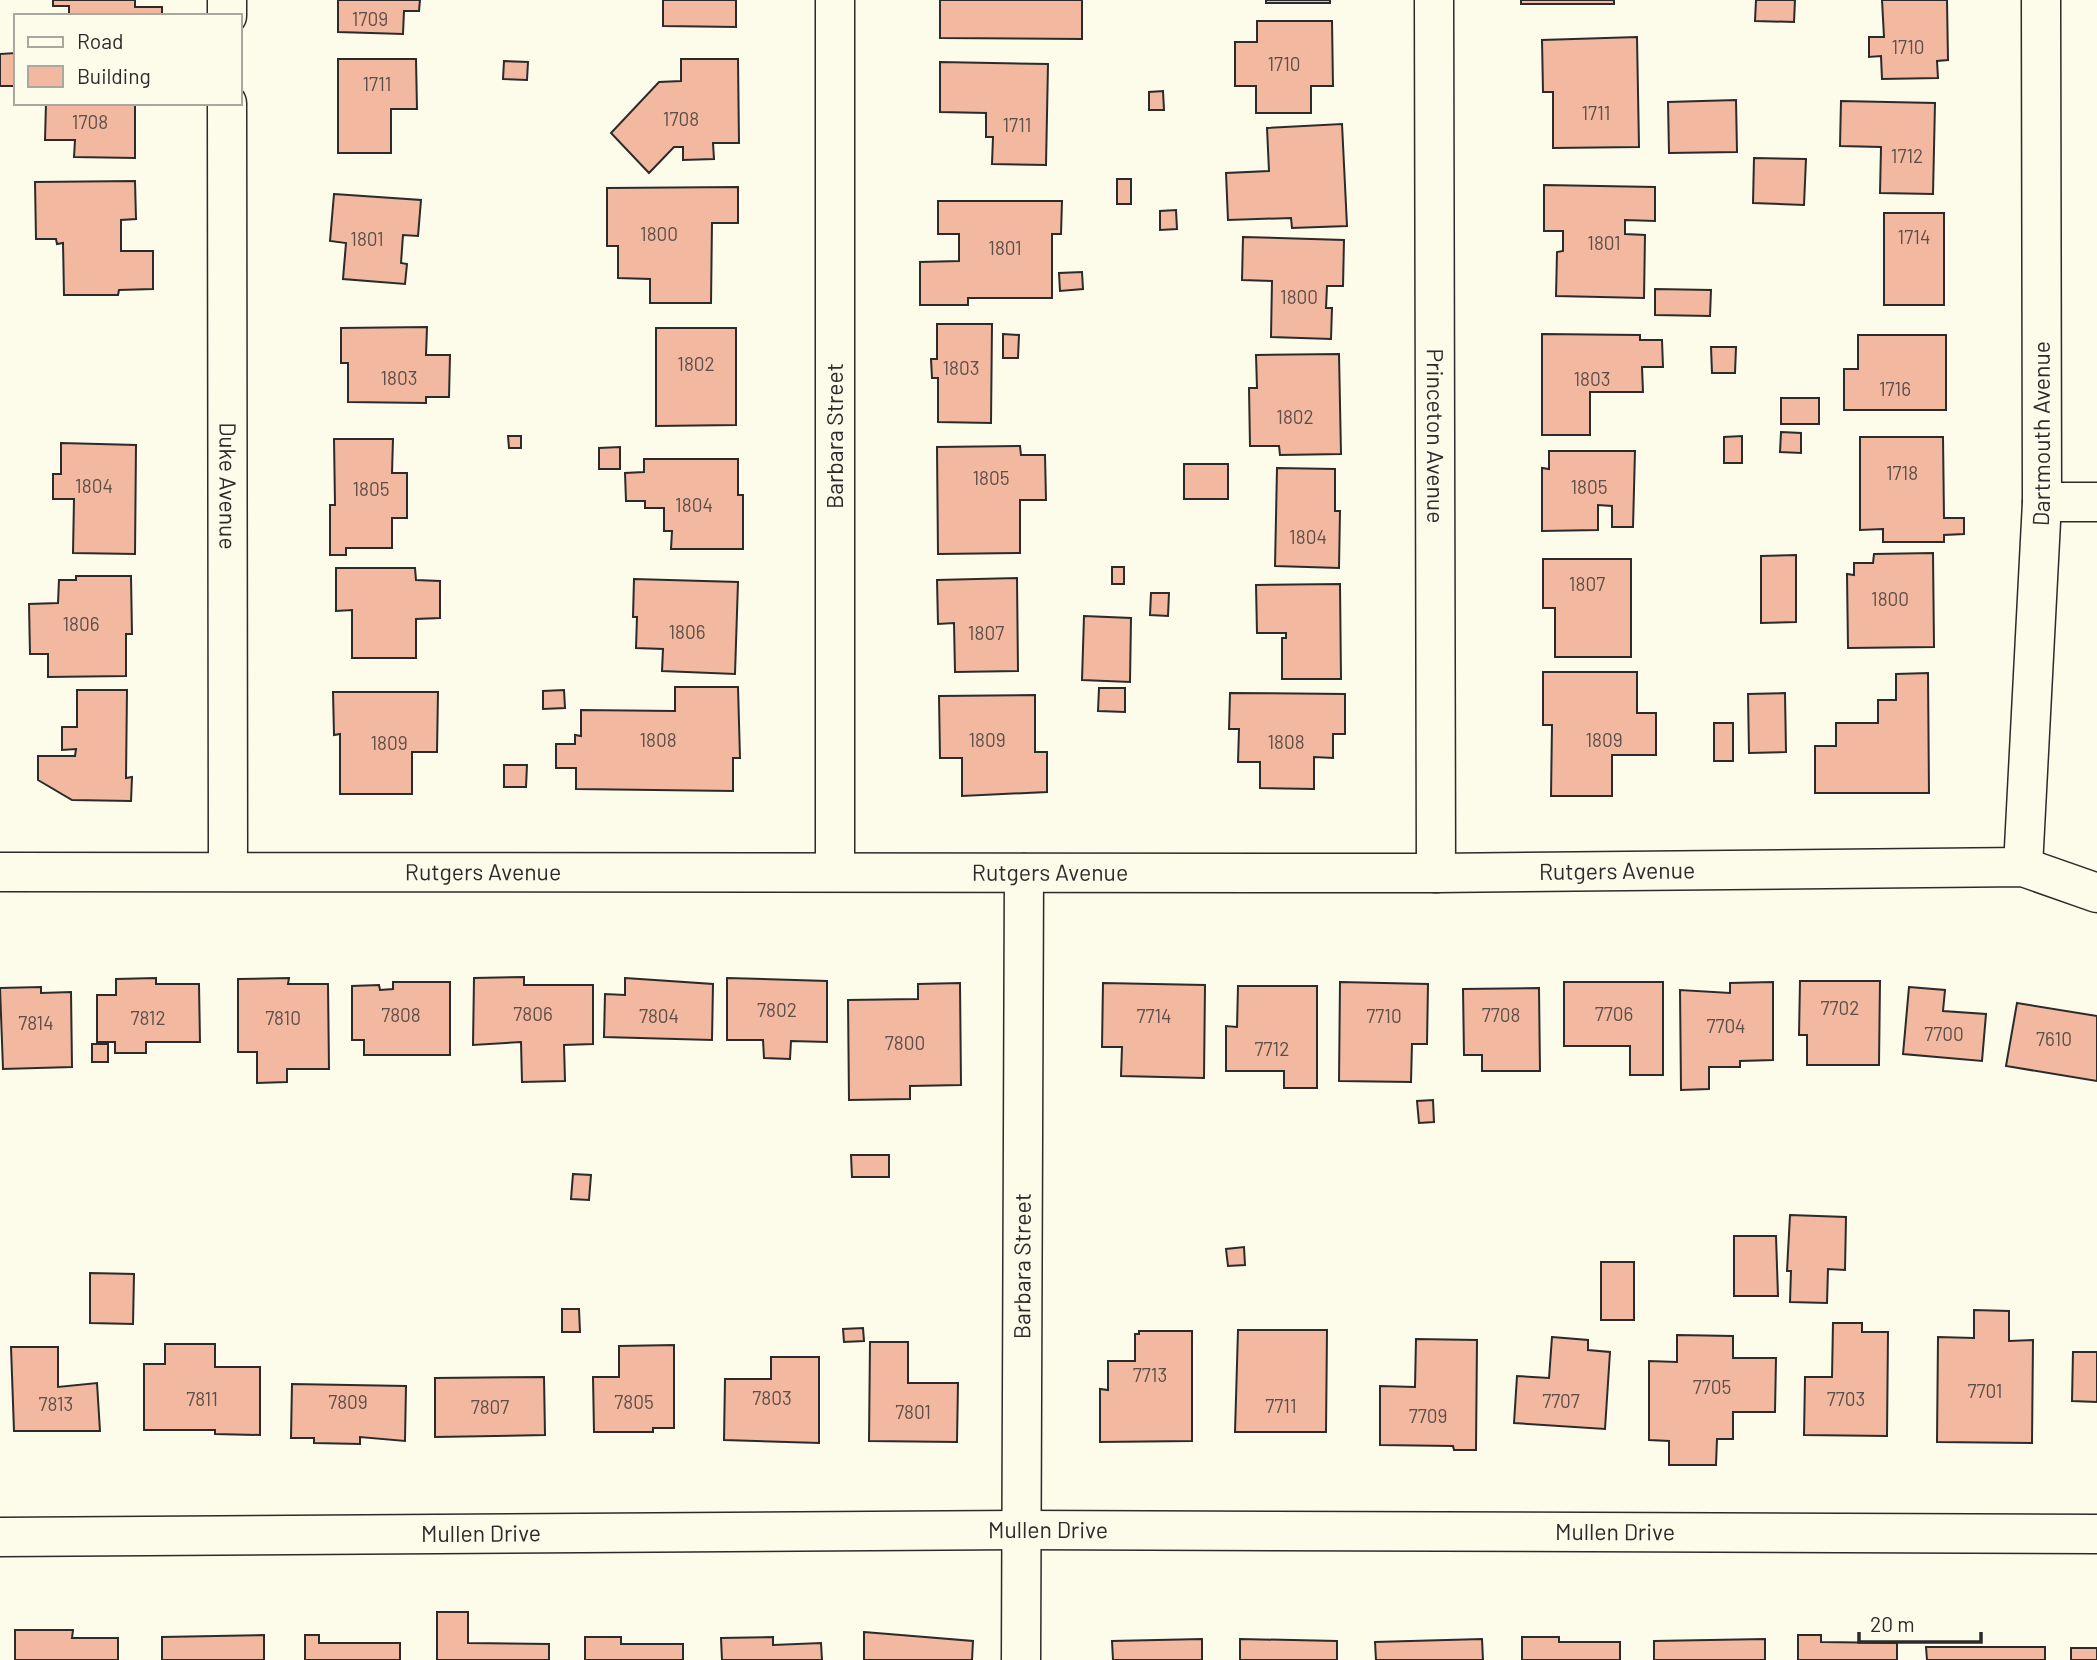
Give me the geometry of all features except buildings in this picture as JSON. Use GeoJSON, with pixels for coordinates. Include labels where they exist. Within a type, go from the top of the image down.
{"type":"FeatureCollection","features":[{"type":"Feature","properties":{"kind":"street","name":"Barbara Street"},"geometry":{"type":"LineString","coordinates":[[835,0],[835,872]]}},
{"type":"Feature","properties":{"kind":"street","name":"Princeton Avenue"},"geometry":{"type":"LineString","coordinates":[[1434,0],[1436,873]]}},
{"type":"Feature","properties":{"kind":"street","name":"Dartmouth Avenue"},"geometry":{"type":"LineString","coordinates":[[2023,867],[2042,502],[2041,0]]}},
{"type":"Feature","properties":{"kind":"street","name":"Duke Avenue"},"geometry":{"type":"LineString","coordinates":[[227,105],[228,869]]}},
{"type":"Feature","properties":{"kind":"street"},"geometry":{"type":"LineString","coordinates":[[2042,502],[2097,502]]}},
{"type":"Feature","properties":{"kind":"street","name":"Rutgers Avenue"},"geometry":{"type":"LineString","coordinates":[[0,872],[228,869],[1436,873],[2023,867],[2097,893]]}},
{"type":"Feature","properties":{"kind":"street","name":"Barbara Street"},"geometry":{"type":"LineString","coordinates":[[1021,1660],[1024,1530],[1024,873]]}},
{"type":"Feature","properties":{"kind":"street","name":"Mullen Drive"},"geometry":{"type":"LineString","coordinates":[[0,1537],[1024,1530],[2097,1534]]}}]}
